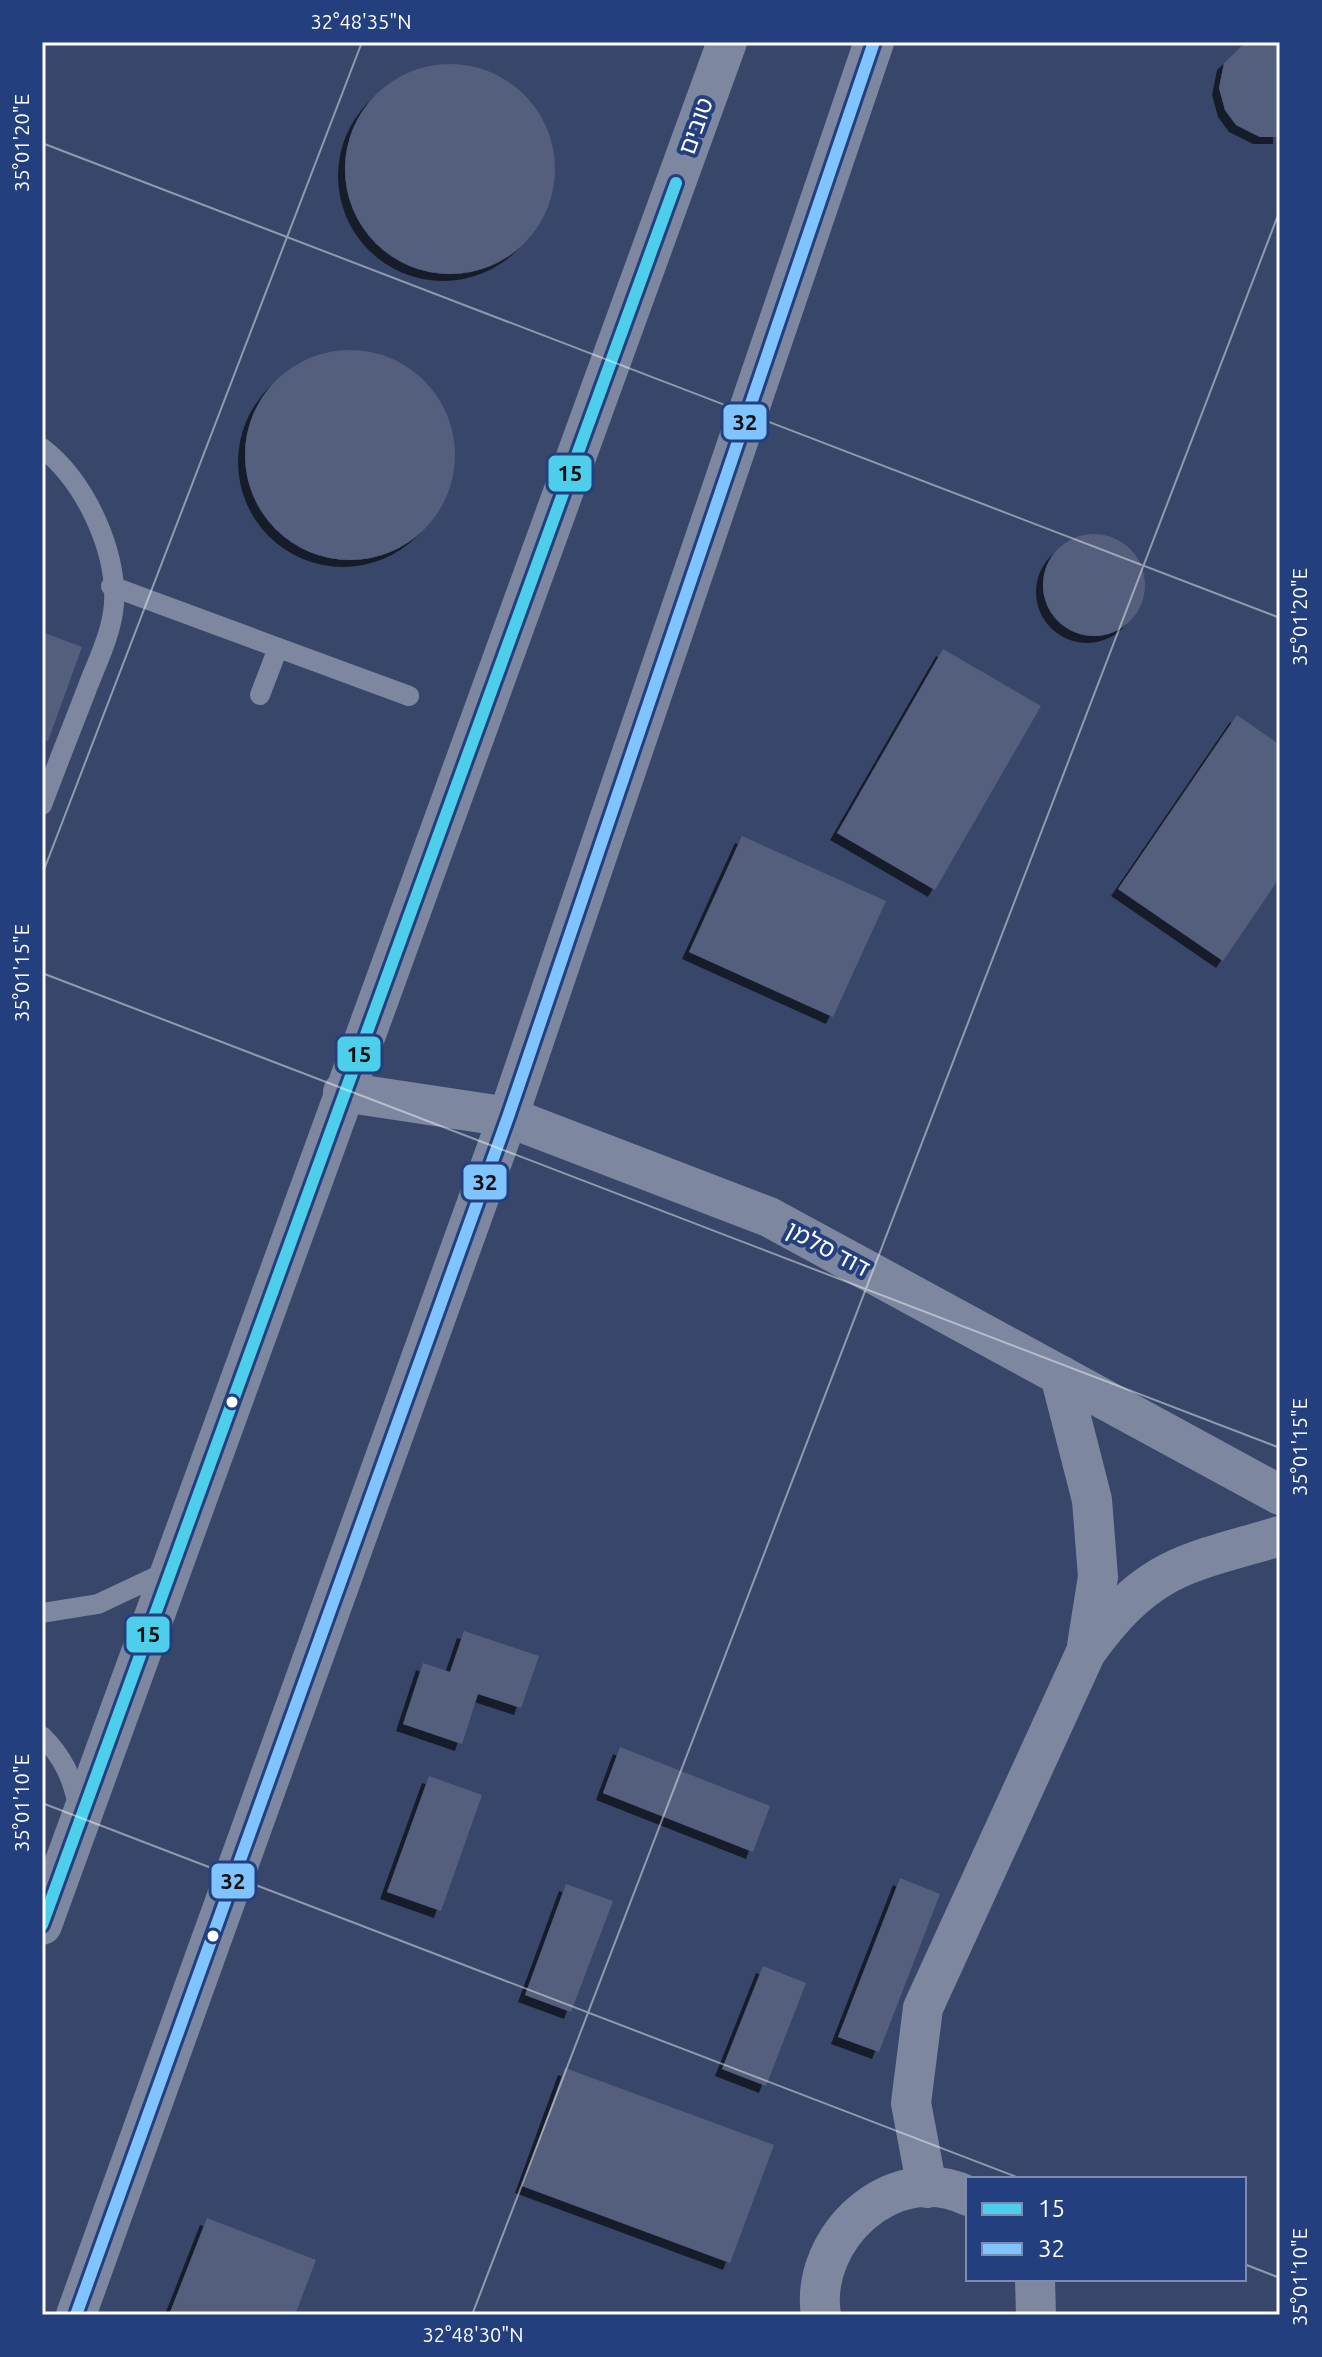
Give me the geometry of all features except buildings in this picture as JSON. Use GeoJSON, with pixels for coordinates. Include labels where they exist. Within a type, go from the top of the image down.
{"type":"FeatureCollection","features":[{"type":"Feature","properties":{"kind":"street","name":"טובים"},"geometry":{"type":"LineString","coordinates":[[42,1925],[80,1812],[727,42]]}},
{"type":"Feature","properties":{"kind":"street"},"geometry":{"type":"LineString","coordinates":[[76,2315],[508,1117],[874,42]]}},
{"type":"Feature","properties":{"kind":"street","name":"דוד סלמן"},"geometry":{"type":"LineString","coordinates":[[343,1092],[508,1117],[769,1217],[1280,1495]]}},
{"type":"Feature","properties":{"kind":"street"},"geometry":{"type":"LineString","coordinates":[[1060,1375],[1092,1500],[1098,1577],[1086,1652]]}},
{"type":"Feature","properties":{"kind":"street"},"geometry":{"type":"LineString","coordinates":[[927,2188],[911,2103],[923,2008],[1086,1652],[1115,1612],[1146,1584],[1176,1567],[1280,1536]]}},
{"type":"Feature","properties":{"kind":"street"},"geometry":{"type":"LineString","coordinates":[[821,2315],[819,2299],[824,2265],[840,2234],[863,2210],[894,2194],[927,2188],[966,2196]]}},
{"type":"Feature","properties":{"kind":"street"},"geometry":{"type":"LineString","coordinates":[[1035,2281],[1036,2315]]}},
{"type":"Feature","properties":{"kind":"lane"},"geometry":{"type":"LineString","coordinates":[[42,448],[55,459],[91,510],[108,558],[114,604],[104,647],[42,805]]}},
{"type":"Feature","properties":{"kind":"lane"},"geometry":{"type":"LineString","coordinates":[[111,586],[409,696]]}},
{"type":"Feature","properties":{"kind":"lane"},"geometry":{"type":"LineString","coordinates":[[260,695],[278,648]]}},
{"type":"Feature","properties":{"kind":"lane"},"geometry":{"type":"LineString","coordinates":[[42,1613],[98,1604],[168,1571]]}},
{"type":"Feature","properties":{"kind":"lane"},"geometry":{"type":"LineString","coordinates":[[42,1736],[57,1752],[72,1778],[80,1812]]}},
{"type":"Feature","properties":{"kind":"transit line","name":"32"},"geometry":{"type":"LineString","coordinates":[[76,2315],[508,1117],[874,42]]}},
{"type":"Feature","properties":{"kind":"transit line","name":"15"},"geometry":{"type":"LineString","coordinates":[[42,1925],[676,183]]}}]}
